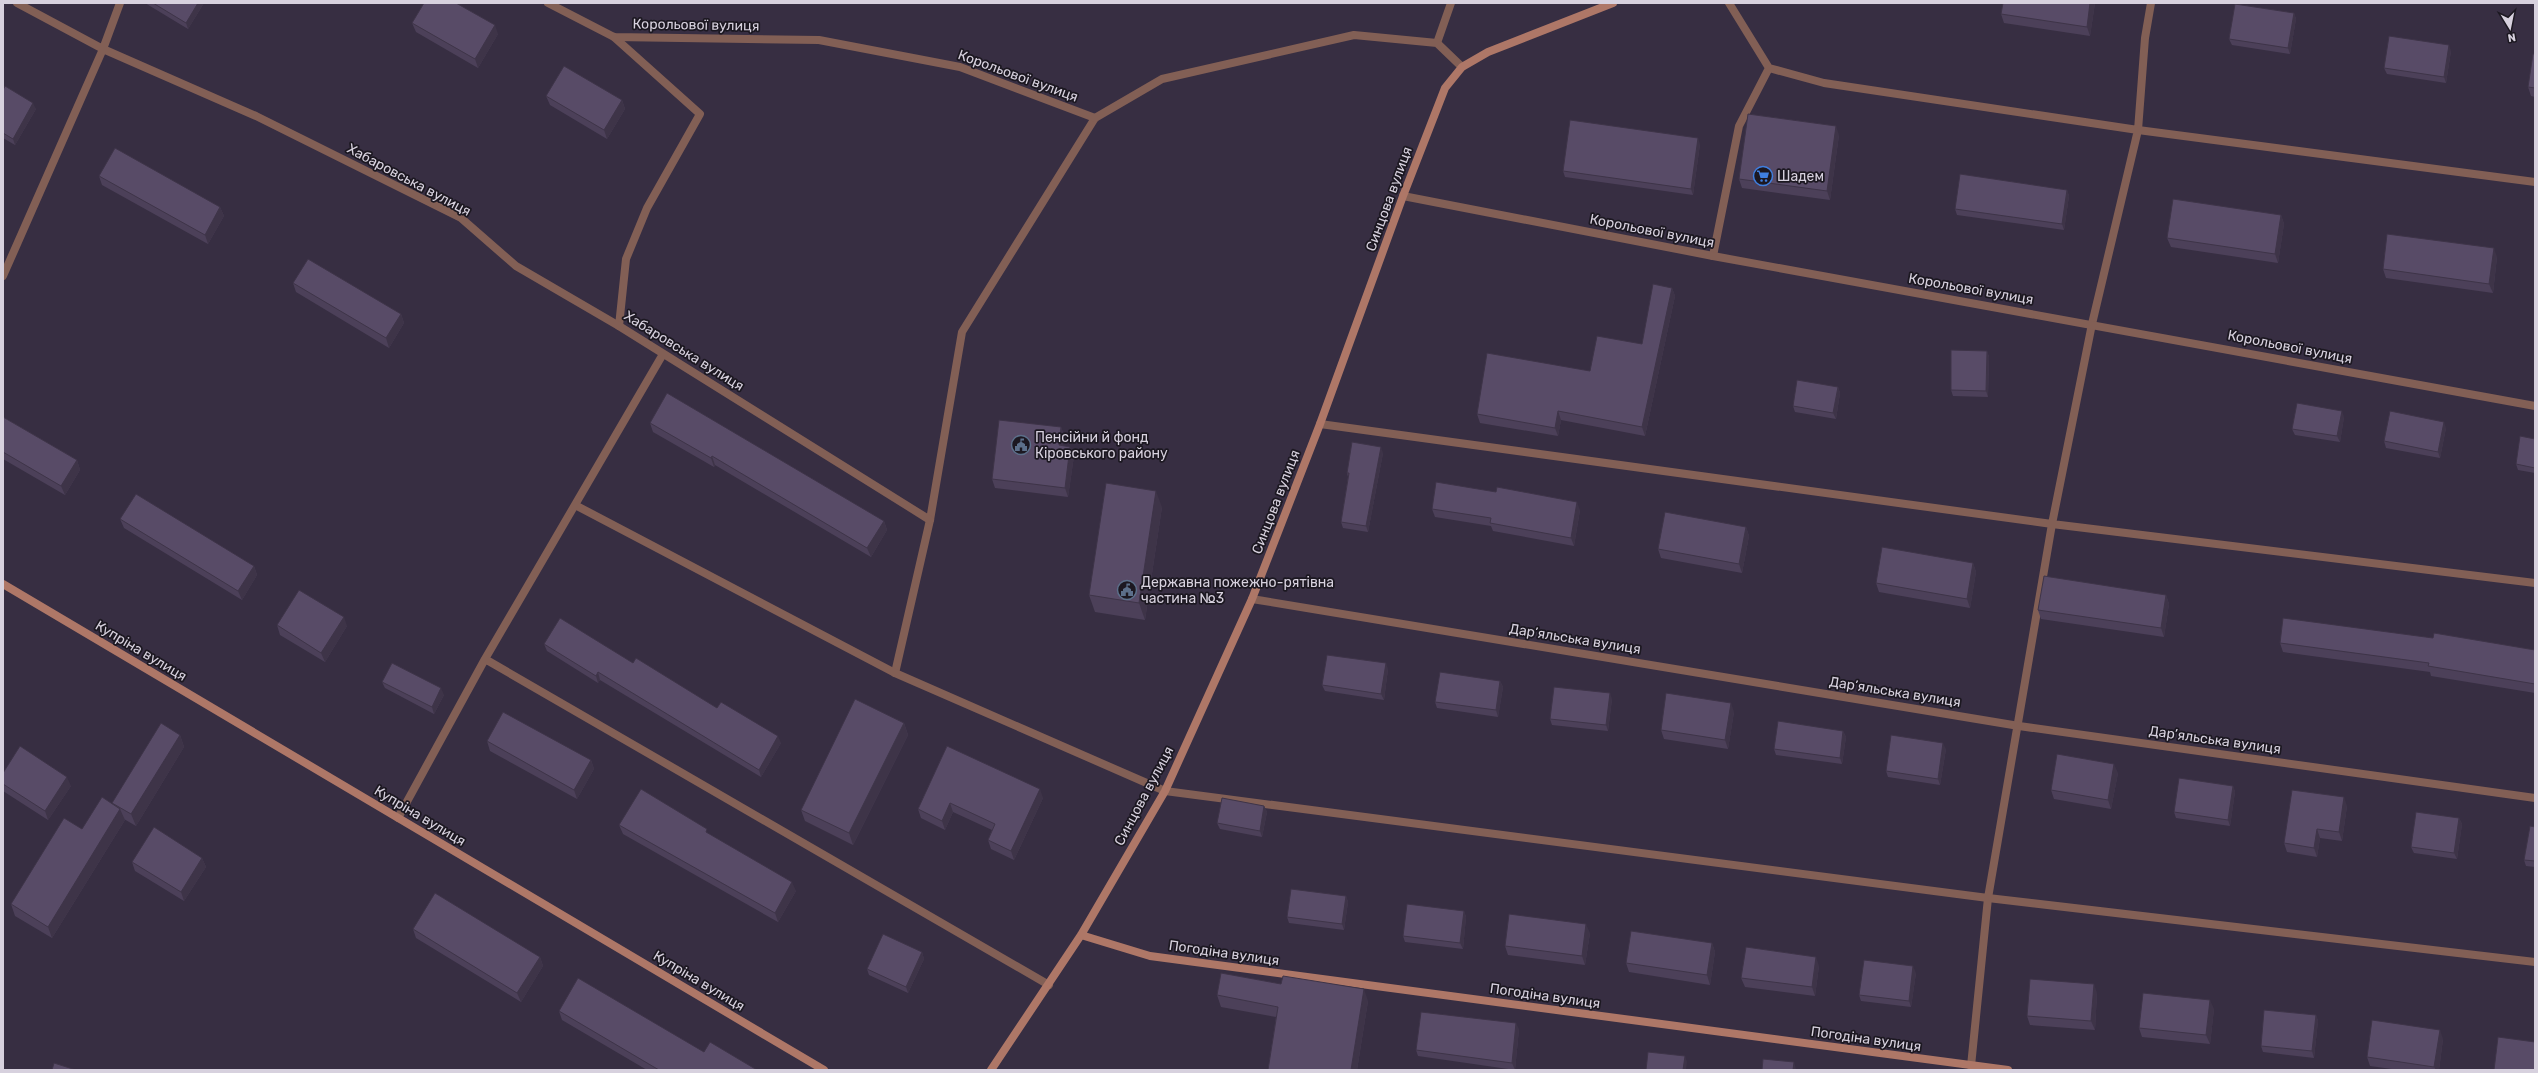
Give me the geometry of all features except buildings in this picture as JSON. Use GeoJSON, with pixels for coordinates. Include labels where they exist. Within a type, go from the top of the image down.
{"type":"FeatureCollection","features":[{"type":"Feature","properties":{"kind":"street","name":"Хабаровська вулиця"},"geometry":{"type":"LineString","coordinates":[[17,3],[104,49],[256,116],[461,218],[516,266],[619,326],[930,520]]}},
{"type":"Feature","properties":{"kind":"street"},"geometry":{"type":"LineString","coordinates":[[3,276],[104,49],[120,3]]}},
{"type":"Feature","properties":{"kind":"street","name":"Корольової вулиця"},"geometry":{"type":"LineString","coordinates":[[548,3],[614,37],[819,40],[960,66],[1096,118]]}},
{"type":"Feature","properties":{"kind":"street"},"geometry":{"type":"LineString","coordinates":[[1437,43],[1451,3]]}},
{"type":"Feature","properties":{"kind":"street","name":"Синцова вулиця"},"geometry":{"type":"LineString","coordinates":[[991,1070],[1081,935],[1165,791],[1252,599],[1320,424],[1403,196],[1445,88],[1462,66],[1524,37],[1613,3]]}},
{"type":"Feature","properties":{"kind":"street"},"geometry":{"type":"LineString","coordinates":[[1729,3],[1770,68],[1824,83],[2138,130],[2535,182]]}},
{"type":"Feature","properties":{"kind":"street"},"geometry":{"type":"LineString","coordinates":[[1972,1066],[1988,898],[2019,726],[2052,524],[2092,324],[2138,130],[2145,38],[2151,3]]}},
{"type":"Feature","properties":{"kind":"street"},"geometry":{"type":"LineString","coordinates":[[896,673],[930,520],[962,332],[1096,118],[1162,79],[1354,35],[1437,43],[1462,66]]}},
{"type":"Feature","properties":{"kind":"street"},"geometry":{"type":"LineString","coordinates":[[614,37],[700,114],[647,208],[626,259],[619,326]]}},
{"type":"Feature","properties":{"kind":"street"},"geometry":{"type":"LineString","coordinates":[[1713,256],[1739,126],[1770,68]]}},
{"type":"Feature","properties":{"kind":"street","name":"Корольової вулиця"},"geometry":{"type":"LineString","coordinates":[[1403,196],[1713,256],[2535,406]]}},
{"type":"Feature","properties":{"kind":"street"},"geometry":{"type":"LineString","coordinates":[[398,818],[485,659],[663,354]]}},
{"type":"Feature","properties":{"kind":"street"},"geometry":{"type":"LineString","coordinates":[[1320,424],[2052,524],[2535,584]]}},
{"type":"Feature","properties":{"kind":"street"},"geometry":{"type":"LineString","coordinates":[[575,505],[896,673],[1165,791],[1988,898],[2535,962]]}},
{"type":"Feature","properties":{"kind":"street","name":"Купріна вулиця"},"geometry":{"type":"LineString","coordinates":[[3,584],[824,1070]]}},
{"type":"Feature","properties":{"kind":"street","name":"Дар’яльська вулиця"},"geometry":{"type":"LineString","coordinates":[[1252,599],[2019,726],[2535,798]]}},
{"type":"Feature","properties":{"kind":"street"},"geometry":{"type":"LineString","coordinates":[[485,659],[1049,985]]}},
{"type":"Feature","properties":{"kind":"street","name":"Погодіна вулиця"},"geometry":{"type":"LineString","coordinates":[[1081,935],[1150,956],[2008,1070]]}},
{"type":"Feature","properties":{"kind":"place","name":"Шадем"},"geometry":{"type":"Point","coordinates":[1763,176]}},
{"type":"Feature","properties":{"kind":"place","name":"Пенсійни й фонд Кіровського району"},"geometry":{"type":"Point","coordinates":[1021,445]}},
{"type":"Feature","properties":{"kind":"place","name":"Державна пожежно-рятівна частина №3"},"geometry":{"type":"Point","coordinates":[1127,590]}}]}
